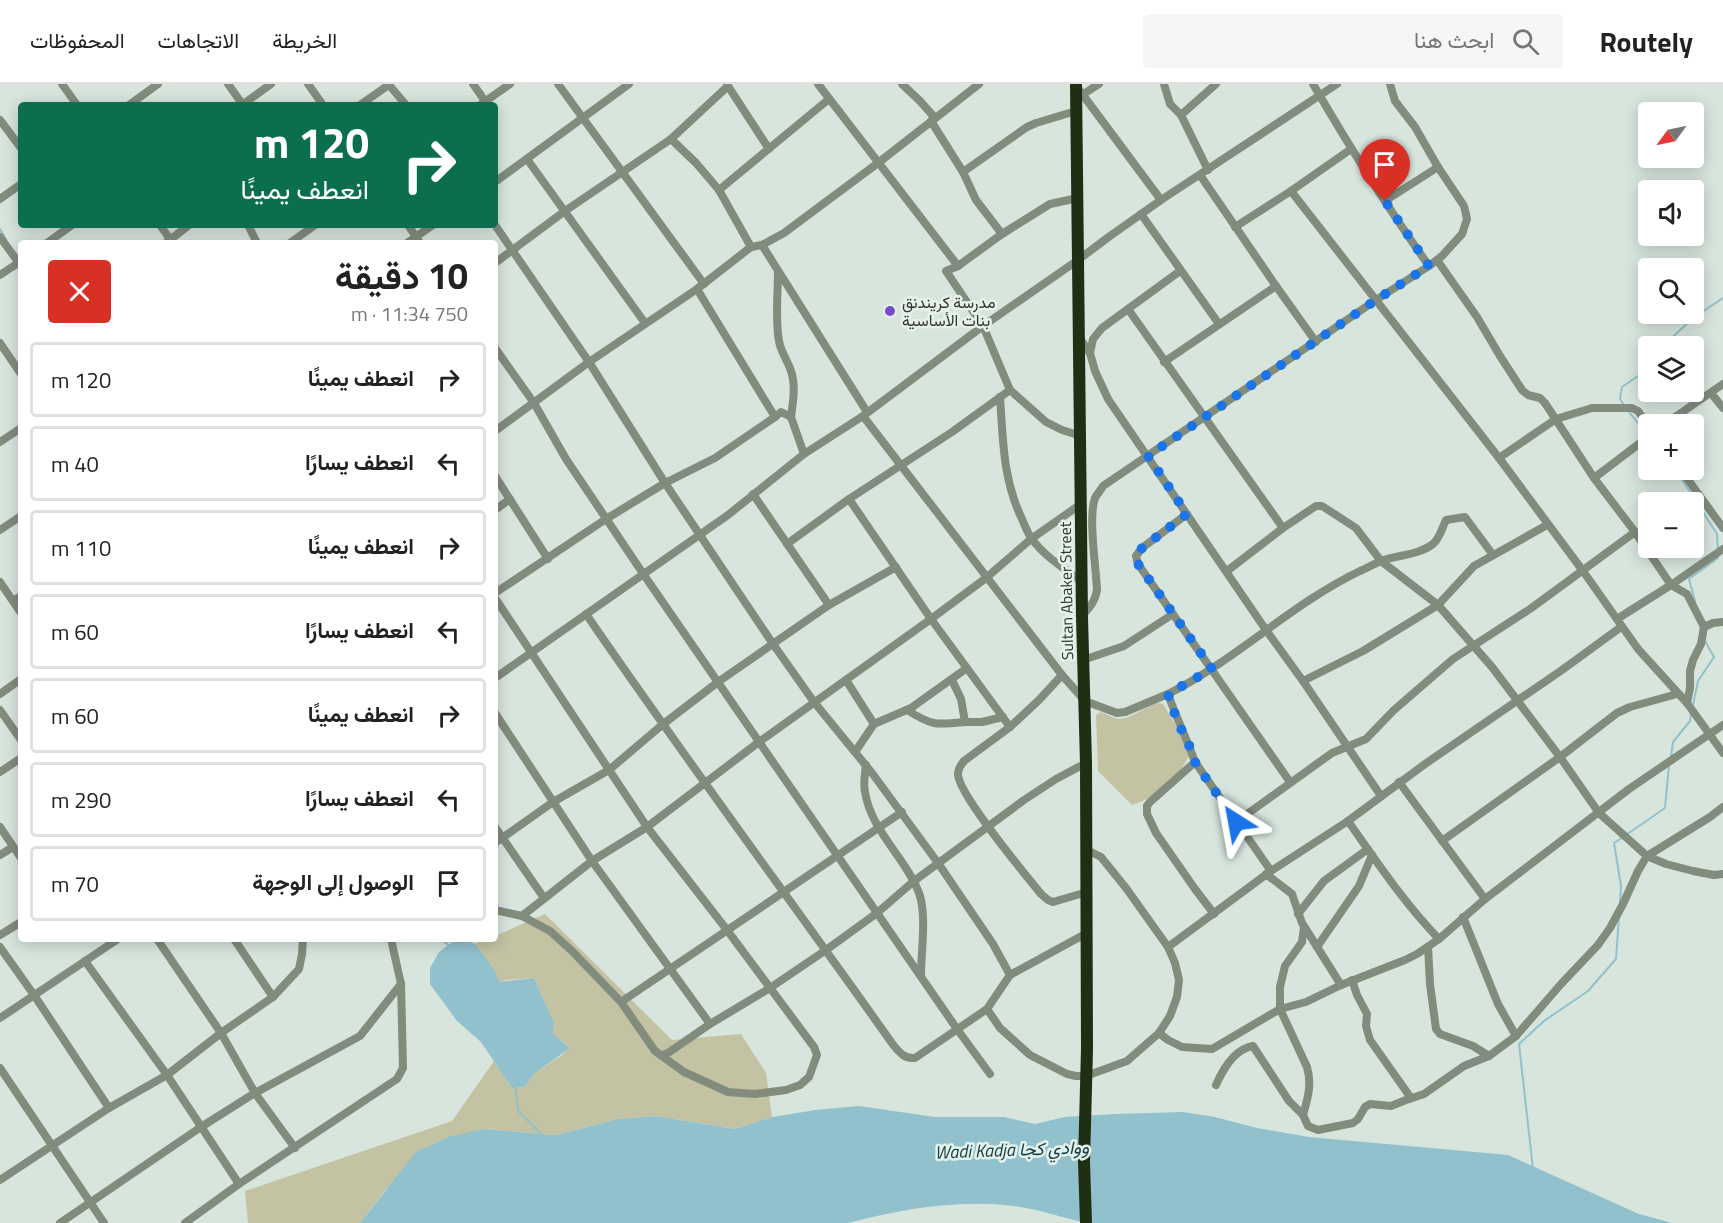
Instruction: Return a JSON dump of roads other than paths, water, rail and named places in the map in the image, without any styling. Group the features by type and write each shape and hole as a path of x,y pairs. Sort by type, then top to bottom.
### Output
{"highway":[{"name":"Sultan Abaker Street","path":"1078,89 1076,111 1081,581 1087,849 1084,1162 1086,1223"}],"street":[{"path":"62,84 75,102"},
{"path":"132,102 145,88 158,84"},
{"path":"228,84 240,102"},
{"path":"246,102 271,84"},
{"path":"308,84 321,102"},
{"path":"364,102 390,84 404,102"},
{"path":"473,84 482,102"},
{"path":"484,102 510,84"},
{"path":"558,84 701,286 775,417"},
{"path":"498,180 628,84"},
{"path":"818,84 957,266"},
{"path":"902,84 920,101 933,120 963,172 976,200 1002,234"},
{"path":"498,429 589,362 701,286 751,247 762,245 784,233 979,84"},
{"path":"1099,84 1078,89 1161,200"},
{"path":"1164,84 1170,104 1181,115 1204,173 1235,227 1317,342"},
{"path":"1181,115 1216,84"},
{"path":"1313,84 1351,149 1429,266"},
{"path":"498,676 728,515 804,454 865,414 1140,214 1337,84"},
{"path":"1082,617 1094,604 1097,590 1093,522 1096,497 1103,486 1429,266 1462,234 1467,219 1464,206 1395,101 1390,84"},
{"path":"498,261 565,211 671,139 727,85 769,149"},
{"path":"719,190 829,99"},
{"path":"963,172 1027,127 1076,111"},
{"path":"0,120 18,144"},
{"path":"671,139 719,190 751,247"},
{"path":"1235,227 1351,149"},
{"path":"527,159 645,323"},
{"path":"1385,201 1438,168"},
{"path":"0,199 18,186"},
{"path":"1291,191 1499,458 1638,649 1687,703 1723,753"},
{"path":"1078,198 1050,204 946,271 983,326 1010,390 1046,422 1080,436"},
{"path":"1140,214 1220,324"},
{"path":"50,240 68,228"},
{"path":"171,240 185,228"},
{"path":"294,240 311,228"},
{"path":"418,240 430,228"},
{"path":"497,228 589,362 665,483 773,644 814,702 902,812 993,944 1010,975"},
{"path":"0,237 18,260"},
{"path":"762,245 865,414 902,466 1062,675 1085,701 1104,710 1121,713 1168,694 1212,669 1340,580 1381,561 1416,551 1433,543 1439,537 1446,520 1465,517 1493,555"},
{"path":"1437,260 1478,317 1522,390 1528,395 1543,400 1594,478 1671,585 1687,594 1704,627 1701,644 1690,671 1687,703"},
{"path":"0,275 18,264"},
{"path":"778,271 778,339 793,377 791,417 804,454"},
{"path":"1090,353 1093,339 1099,331 1180,271"},
{"path":"1164,362 1276,286"},
{"path":"1128,309 1283,528"},
{"path":"1079,337 1090,353 1095,371 1108,399 1381,796"},
{"path":"0,343 18,370"},
{"path":"498,352 534,403 566,459 644,575 836,856 878,912 990,1074"},
{"path":"1680,414 1723,384"},
{"path":"787,544 1010,390"},
{"path":"1711,393 1723,408"},
{"path":"1000,397 1005,470 1010,491 1031,539 1046,554 1081,581"},
{"path":"1499,458 1556,419 1592,408 1625,407 1632,408 1640,414"},
{"path":"498,591 606,519 665,483 715,458 781,412 791,417"},
{"path":"0,442 18,430"},
{"path":"1594,478 1638,444"},
{"path":"1688,480 1723,528"},
{"path":"498,481 548,559"},
{"path":"753,494 829,605"},
{"path":"498,508 510,499"},
{"path":"849,499 931,619 1010,727"},
{"path":"522,916 592,861 647,827 759,742 931,619 986,578 1031,539 1081,504"},
{"path":"1227,571 1283,528 1316,506 1322,506 1356,528 1381,561 1438,605 1474,644 1560,757 1599,813 1647,856 1693,871 1714,875 1723,874"},
{"path":"1187,514 1142,548 1137,556 1138,564 1290,782"},
{"path":"0,530 18,518"},
{"path":"1303,681 1363,651 1438,605 1474,566 1547,525"},
{"path":"1236,822 1332,753 1366,739 1402,703 1453,659 1530,609 1635,532"},
{"path":"1168,947 1269,873 1348,822 1399,782 1562,670 1619,623 1723,549"},
{"path":"544,898 499,840 553,802 609,770 718,682 829,605 896,567"},
{"path":"0,582 17,599"},
{"path":"498,603 647,827 814,1047 817,1055 809,1077 800,1085 755,1094 728,1092 684,1072 655,1051 621,1002 550,931 522,916 498,911"},
{"path":"586,614 662,725 902,1055 915,1058 987,1010 1010,975 1087,933"},
{"path":"1083,660 1124,646 1173,614"},
{"path":"1704,627 1723,622"},
{"path":"855,752 874,724 907,710 967,668"},
{"path":"1062,675 1010,727 964,761 958,769 957,776 988,827 1041,894 1048,900 1056,901 1087,892"},
{"path":"846,680 874,724"},
{"path":"952,680 961,699 965,722"},
{"path":"0,694 18,681"},
{"path":"1168,694 1195,762 1269,873 1292,894 1304,927 1341,985"},
{"path":"1442,842 1617,713 1677,694"},
{"path":"0,710 18,736"},
{"path":"907,710 922,720 938,725 982,722 1003,717"},
{"path":"498,718 592,861 710,1024"},
{"path":"1159,1033 1182,1047 1212,1049 1280,1009 1306,1002 1352,980 1406,960 1439,939 1485,899 1629,789 1723,726"},
{"path":"0,772 18,760"},
{"path":"1195,762 1150,802 1147,806 1147,814 1156,833 1214,914"},
{"path":"662,1055 770,988 826,950 988,827 1047,785 1086,763"},
{"path":"866,765 865,795 871,811 914,881 920,895 922,909 921,976"},
{"path":"1399,782 1485,899"},
{"path":"1216,1085 1220,1075 1233,1058 1246,1047 1253,1046 1289,1101 1303,1115 1311,1128 1324,1129 1353,1123 1370,1104 1391,1106 1425,1094 1464,1066 1489,1056 1516,1036 1598,945 1610,928 1647,856 1723,807"},
{"path":"621,1002 902,812"},
{"path":"1348,822 1422,921 1439,939"},
{"path":"0,827 18,854"},
{"path":"0,855 13,847"},
{"path":"987,1010 1000,1028 1030,1055 1066,1074 1086,1076 1127,1061 1159,1033 1170,1016 1177,998 1179,980 1168,947 1101,857 1087,849"},
{"path":"1298,914 1324,881 1370,852"},
{"path":"1317,947 1359,886 1370,852"},
{"path":"1463,917 1498,1004 1516,1036"},
{"path":"0,935 18,923"},
{"path":"1303,1115 1309,1095 1310,1076 1280,1009 1280,987 1285,966 1302,942 1304,927"},
{"path":"0,1018 113,942"},
{"path":"159,942 220,1033 255,1093 295,1148"},
{"path":"236,942 273,998"},
{"path":"0,1180 109,1108 167,1075 220,1033 273,998 299,969 303,942"},
{"path":"186,1223 239,1184 397,1079 403,1068 401,984 392,942"},
{"path":"0,947 109,1108"},
{"path":"1428,947 1436,1029 1440,1034 1473,1046 1489,1056"},
{"path":"86,961 167,1075 239,1184"},
{"path":"1352,980 1357,996 1367,1014 1366,1026 1370,1040 1411,1098"},
{"path":"60,1223 255,1093 360,1036 401,984"},
{"path":"0,1068 104,1223"}],"water":[{"path":"452,942 471,942 475,944 496,972 499,982 534,978 554,1022 553,1034 570,1048 535,1073 525,1087 512,1088 481,1042 457,1021 430,984 430,968 439,952"},
{"name":"Wadi Kadja ووادي كجا","path":"859,1106 935,1117 1004,1117 1035,1124 1065,1117 1183,1112 1309,1137 1508,1155 1639,1214 1672,1223 1087,1223 1023,1207 972,1204 889,1213 848,1223 360,1223 416,1152 451,1136 484,1129 556,1135 618,1119 656,1116 735,1129 772,1117"}],"waterway":[{"path":"0,229 6,239"},
{"path":"1674,336 1693,318 1723,298"},
{"path":"1624,405 1620,399 1622,387 1638,376"},
{"path":"1629,412 1638,423"},
{"path":"1682,480 1717,534 1718,550"},
{"path":"1695,601 1689,579 1718,556"},
{"path":"1693,705 1698,681 1714,657 1705,641"},
{"path":"1671,756 1673,742 1690,721 1691,714"},
{"path":"1626,835 1665,808 1669,765"},
{"path":"1620,903 1621,886 1614,843 1622,838"},
{"path":"1533,1169 1519,1044 1544,1021 1588,991 1616,959 1619,917"},
{"path":"445,942 451,947"},
{"path":"515,1085 518,1111 542,1135"}],"place":[{"name":"مدرسة كريندنق بنات الأساسية","path":"890,311"}]}
